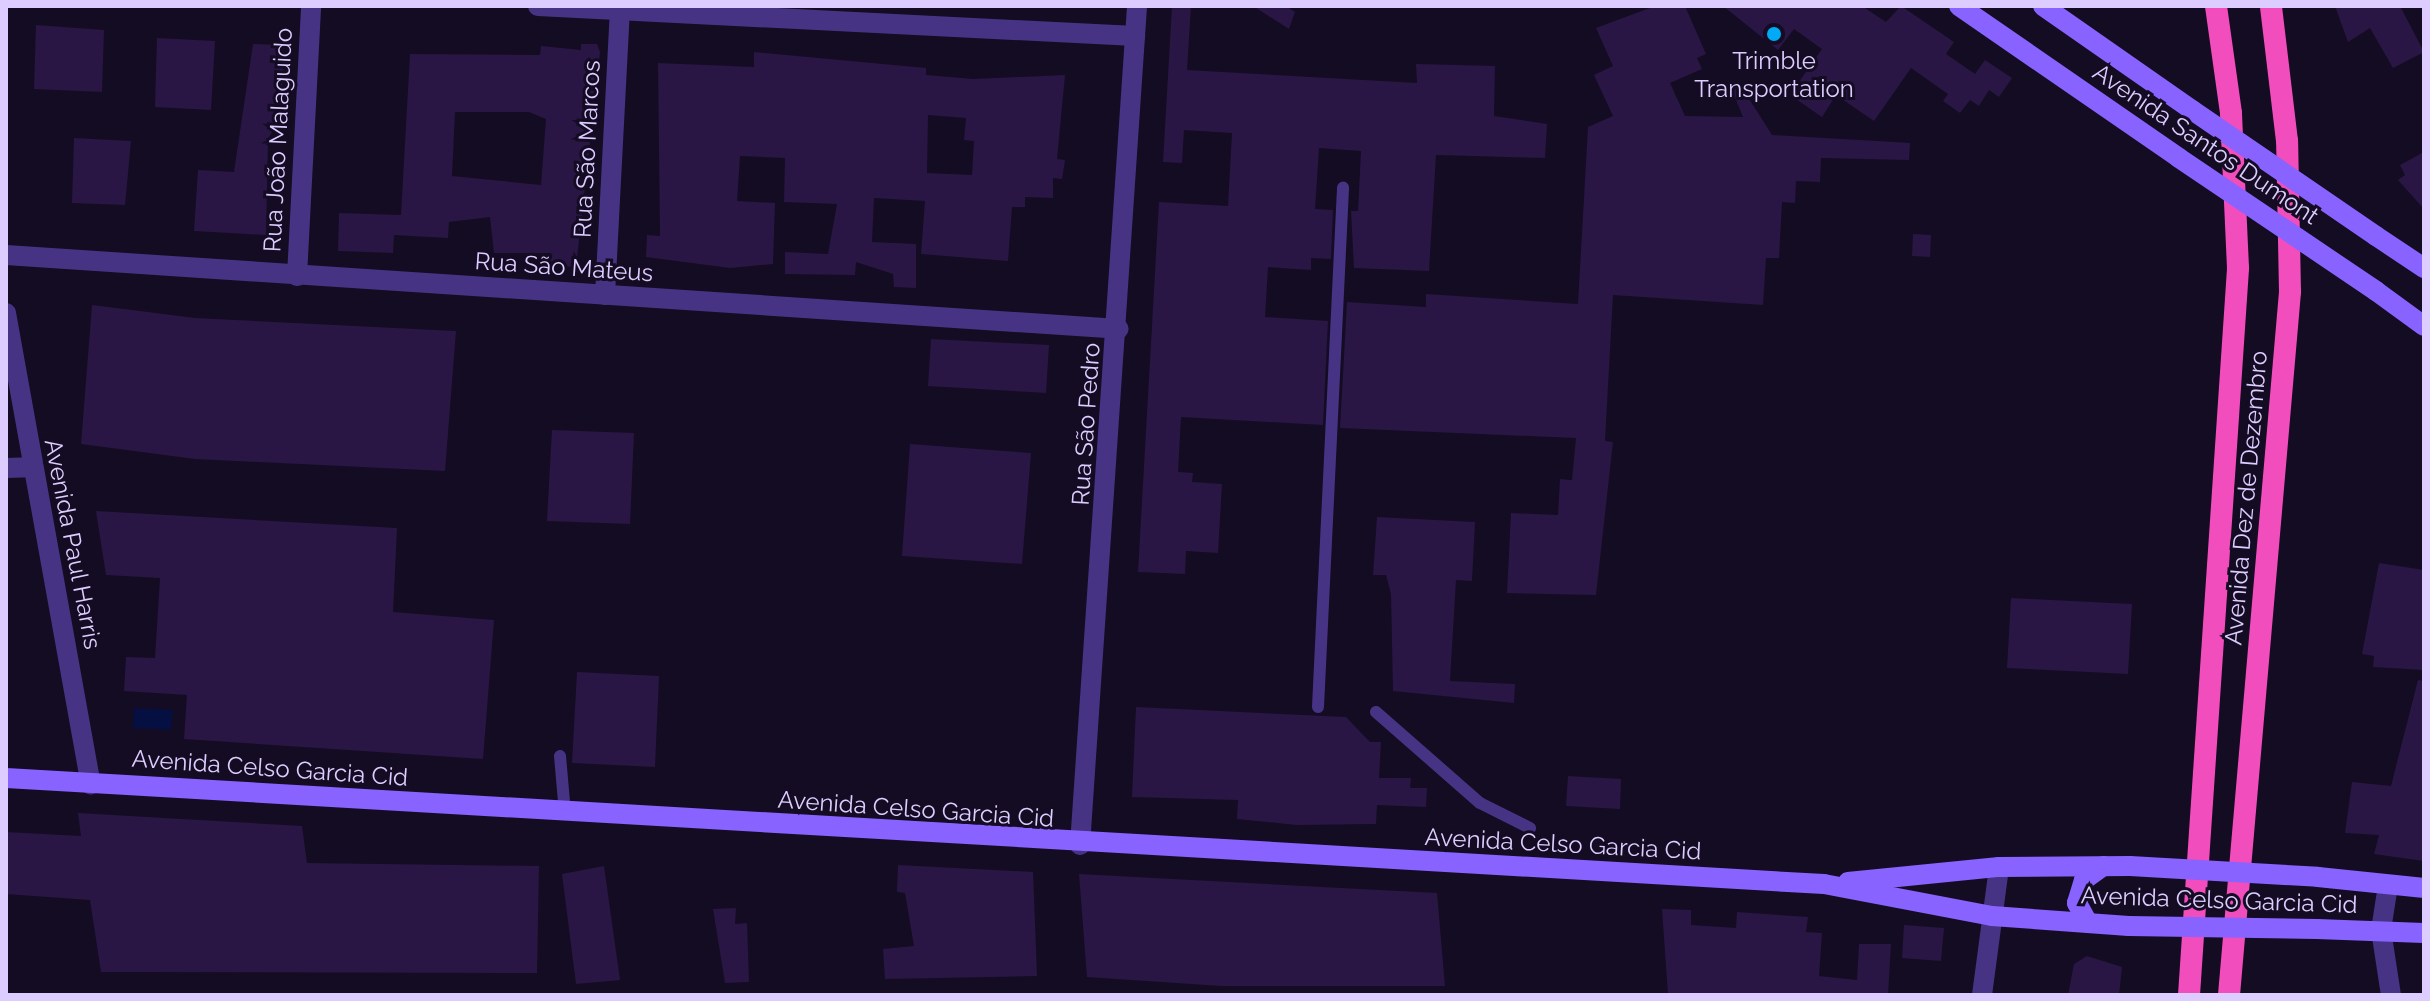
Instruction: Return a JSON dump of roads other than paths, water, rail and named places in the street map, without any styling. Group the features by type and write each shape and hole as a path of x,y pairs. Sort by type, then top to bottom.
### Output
{"highway":[{"name":"Avenida Dez de Dezembro","path":"2189,995 2238,268 2231,113 2216,6"},
{"name":"Avenida Dez de Dezembro","path":"2229,995 2290,292 2287,141 2271,6"}],"main road":[{"name":"Avenida Santos Dumont","path":"1959,6 2424,326"},
{"name":"Avenida Santos Dumont","path":"2043,6 2424,268"},
{"name":"Avenida Celso Garcia Cid","path":"6,778 1080,845 1824,884 1992,916 2129,926 2424,933"},
{"path":"2088,923 2077,903 2084,880 2103,866"},
{"name":"Avenida Celso Garcia Cid","path":"1824,884 1999,867 2130,866 2318,877 2424,888"}],"street":[{"name":"Rua João Malaguido","path":"297,276 311,6"},
{"path":"538,6 620,7 1135,36"},
{"name":"Rua São Pedro","path":"1080,845 1119,329 1137,6"},
{"name":"Rua São Marcos","path":"605,295 620,7"},
{"name":"Rua São Mateus","path":"6,255 1119,329"},
{"name":"Avenida Paul Harris","path":"6,313 30,467 91,784"},
{"path":"6,468 30,467"},
{"path":"1982,995 1999,867"},
{"path":"2388,885 2381,930 2391,995"}],"lane":[{"path":"1318,707 1343,188"},
{"path":"1376,712 1480,803 1530,828"},
{"path":"560,756 565,813"}],"place":[{"name":"Trimble Transportation","path":"1774,34"}]}
